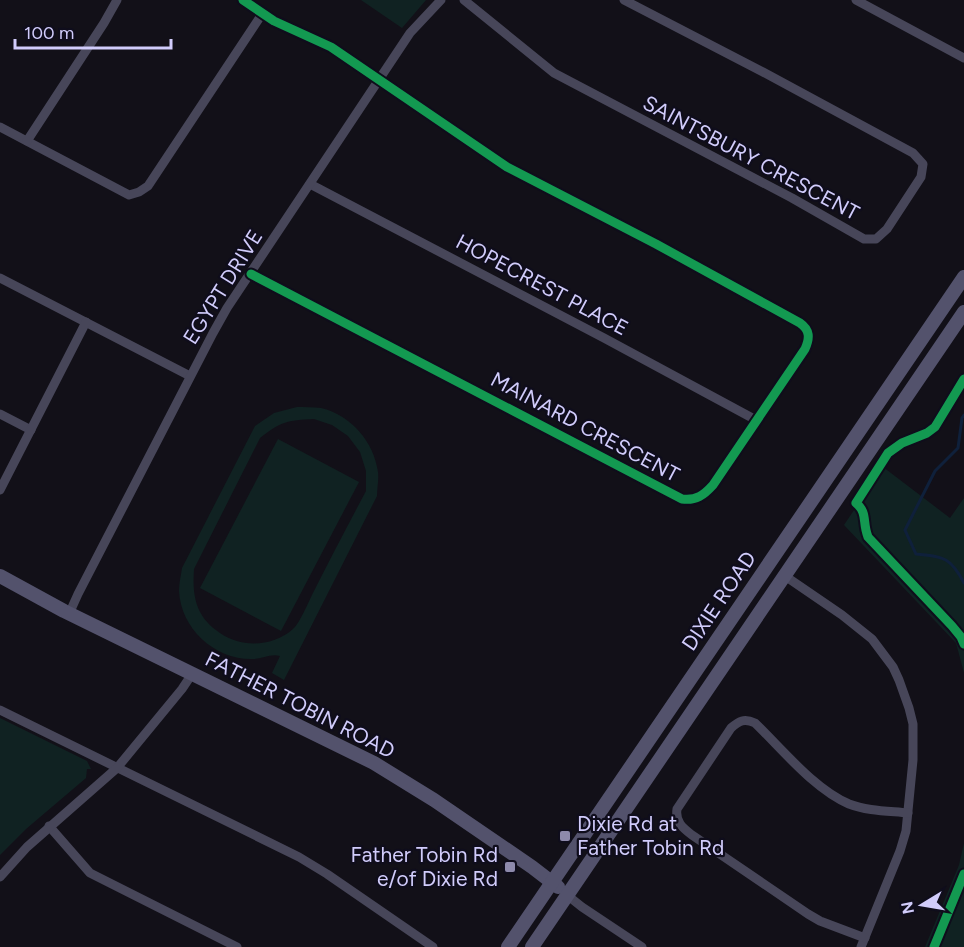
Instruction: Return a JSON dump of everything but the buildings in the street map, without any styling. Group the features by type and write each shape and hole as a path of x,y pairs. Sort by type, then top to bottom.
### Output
{"main road":[{"name":"DIXIE ROAD","path":"508,947 964,277"},
{"name":"DIXIE ROAD","path":"532,947 964,312"},
{"name":"FATHER TOBIN ROAD","path":"0,576 69,614 374,763 434,800 532,867 567,895"}],"street":[{"path":"27,141 117,0"},
{"name":"MAINARD CRESCENT","path":"243,0 262,14 331,47 507,167 656,244 803,325 809,337 805,349 712,485 705,494 689,500 682,499 251,274"},
{"name":"EGYPT DRIVE","path":"69,614 227,308 410,33 441,0"},
{"name":"SAINTSBURY CRESCENT","path":"464,0 554,73 864,238 876,239 887,229 921,177 923,164 913,153 624,0"},
{"path":"856,0 964,58"},
{"path":"0,127 129,195 139,192 148,186 262,14"},
{"name":"HOPECREST PLACE","path":"310,184 756,420"},
{"path":"0,278 190,376"},
{"path":"0,490 86,322"},
{"path":"0,414 31,430"},
{"path":"785,576 861,629 881,649 893,667 905,694 913,724 913,760 908,813 906,831 863,943 808,914 692,835 678,822 677,809 731,728 738,721 744,720 754,723 828,793 858,807 908,813"},
{"path":"0,877 27,847 117,768 192,674"},
{"path":"0,710 306,862 433,947"},
{"path":"50,826 90,873 237,947"},
{"path":"567,895 642,947"}],"shaded area":[{"path":"361,0 426,0 402,28"},
{"path":"297,407 312,407 321,408 342,417 351,423 366,440 376,461 378,475 377,496 284,680 272,673 280,656 239,658 213,648 202,640 186,618 179,591 182,568 255,426 274,413","holes":["314,419 332,425 348,436 360,452 366,471 366,491 296,626 285,635 267,642 247,643 228,638 212,627 197,606 194,569 260,438 273,428 290,421"]},
{"path":"278,439 359,482 281,631 200,588"},
{"path":"883,467 950,518 964,498 964,673 956,643 844,525"},
{"path":"0,718 87,761 91,769 87,769 86,778 26,829 0,855"},
{"path":"964,843 964,947 925,947 959,865"}],"waterway":[{"path":"964,415 958,448 935,471 905,530 916,554 945,559 964,583"}],"cycle path":[{"path":"243,0 274,21 331,47 507,167 656,244 800,323 806,328 808,341 805,349 713,485 699,496 682,499 251,274"},
{"path":"964,379 935,427 927,433 902,443 888,453 856,503 862,510 868,537 952,626 964,644"},
{"path":"934,947 964,874"}],"place":[{"name":"Dixie Rd at Father Tobin Rd","path":"565,836"},
{"name":"Father Tobin Rd e/of Dixie Rd","path":"510,867"}]}
